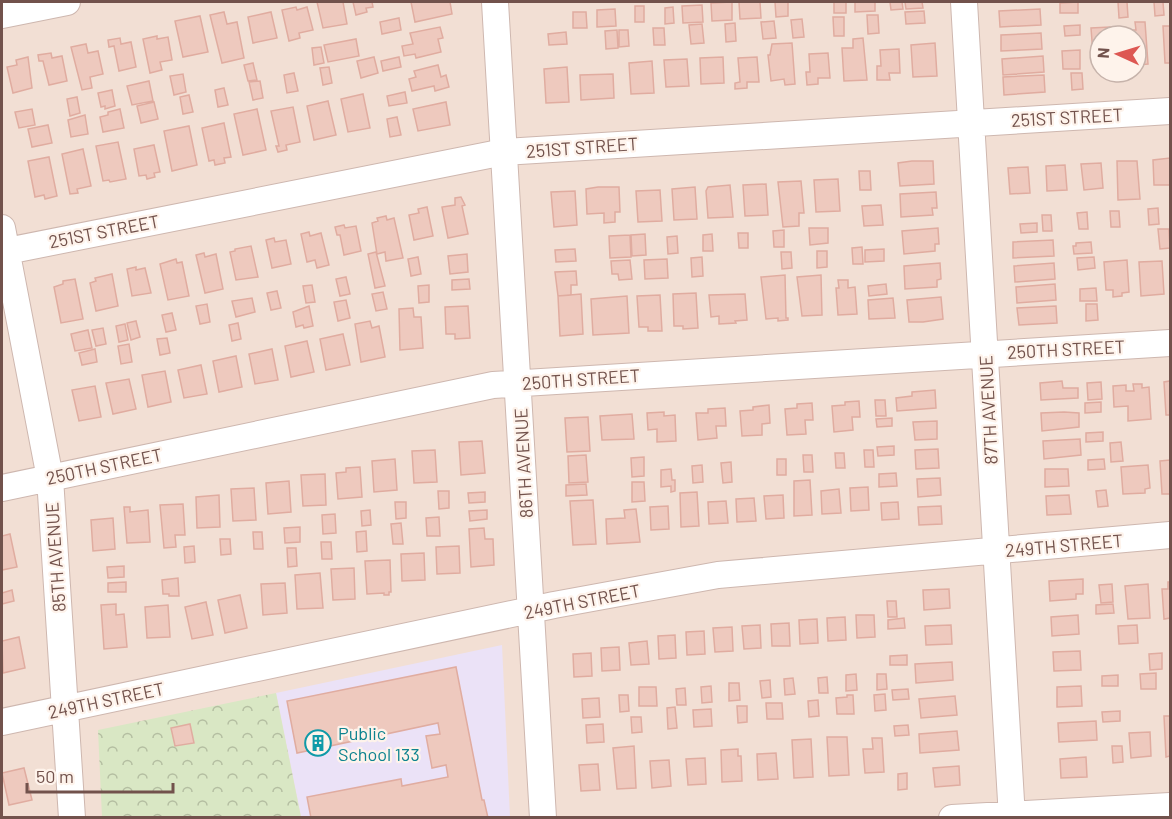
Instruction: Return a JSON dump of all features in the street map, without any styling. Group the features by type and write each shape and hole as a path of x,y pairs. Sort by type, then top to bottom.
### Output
{"street":[{"path":"2,15 67,2"},
{"name":"86TH AVENUE","path":"495,2 543,818"},
{"name":"87TH AVENUE","path":"964,2 1012,816"},
{"name":"251ST STREET","path":"3,244 504,152 1170,111"},
{"name":"85TH AVENUE","path":"3,244 50,477 72,818"},
{"name":"250TH STREET","path":"2,488 487,387 519,383 1170,344"},
{"name":"249TH STREET","path":"2,722 531,610 718,575 1170,535"},
{"path":"952,818 1170,806"}],"shaded area":[{"path":"2,2 1170,2 1170,817 2,817"},
{"path":"502,645 510,817 301,817 276,693"}],"green space":[{"path":"276,693 301,817 102,817 98,730"}],"building":[{"path":"317,2 343,2 347,24 323,28"},
{"path":"353,2 372,2 373,7 366,8 367,12 356,15"},
{"path":"411,2 450,2 452,14 415,22"},
{"path":"732,2 732,20 712,21 711,3"},
{"path":"739,2 760,2 761,18 740,19"},
{"path":"775,2 788,2 788,16 776,17"},
{"path":"834,2 846,2 846,13 834,13"},
{"path":"855,2 875,2 875,11 855,12"},
{"path":"890,2 902,2 903,9 891,10"},
{"path":"905,2 922,2 923,8 906,9"},
{"path":"1078,2 1078,13 1060,13 1060,3"},
{"path":"1118,2 1127,2 1128,17 1119,18"},
{"path":"1154,2 1163,2 1164,15 1155,16"},
{"path":"702,5 703,22 683,23 682,6"},
{"path":"635,6 644,6 644,22 635,22"},
{"path":"296,7 297,10 307,7 313,30 299,33 300,38 289,41 282,10"},
{"path":"673,7 674,23 665,24 665,8"},
{"path":"615,9 616,26 597,27 597,10"},
{"path":"1040,9 1041,25 1000,27 999,11"},
{"path":"924,11 925,23 906,24 905,12"},
{"path":"224,12 227,24 237,22 244,58 222,63 210,15"},
{"path":"271,12 277,38 253,43 248,17"},
{"path":"573,12 586,12 587,28 573,28"},
{"path":"867,15 878,15 879,33 868,34"},
{"path":"200,16 208,52 183,57 175,21"},
{"path":"833,17 844,17 844,36 834,36"},
{"path":"399,18 401,30 382,34 380,22"},
{"path":"802,19 804,37 793,38 791,20"},
{"path":"774,21 776,38 763,39 761,22"},
{"path":"735,23 736,41 726,42 725,24"},
{"path":"702,24 704,43 691,44 689,25"},
{"path":"1080,25 1080,35 1065,36 1064,26"},
{"path":"1163,26 1170,26 1170,63 1165,63"},
{"path":"440,27 443,38 438,39 441,52 416,58 415,54 404,56 402,46 413,44 410,33"},
{"path":"653,28 664,28 665,45 654,45"},
{"path":"617,30 618,48 606,49 605,31"},
{"path":"619,30 628,30 629,46 619,47"},
{"path":"566,32 567,44 549,45 548,34"},
{"path":"1041,33 1042,49 1001,51 1001,35"},
{"path":"157,36 157,39 168,37 172,60 160,62 162,70 150,73 143,39"},
{"path":"120,38 121,44 131,42 136,67 119,71 114,46 109,47 108,40"},
{"path":"863,38 867,80 844,81 842,48 853,48 853,39"},
{"path":"356,39 359,56 328,62 324,45"},
{"path":"792,43 795,84 785,85 784,79 771,81 768,55 770,55 772,44"},
{"path":"935,43 937,76 913,77 911,45"},
{"path":"86,44 88,53 98,51 103,74 90,77 92,88 82,90 71,47"},
{"path":"321,47 324,63 314,65 312,48"},
{"path":"899,49 900,73 889,73 890,80 877,80 877,66 881,66 880,50"},
{"path":"1080,50 1080,69 1063,69 1062,51"},
{"path":"51,53 52,58 62,56 67,81 49,85 43,61 39,61 38,55"},
{"path":"828,53 830,78 818,78 818,84 807,85 806,72 810,72 809,54"},
{"path":"1043,56 1044,72 1003,75 1002,59"},
{"path":"28,57 32,88 13,93 7,67 17,65 16,60"},
{"path":"374,57 378,73 361,78 357,61"},
{"path":"399,57 401,67 383,71 381,61"},
{"path":"723,57 724,83 701,84 700,58"},
{"path":"757,57 759,82 747,82 747,88 735,89 735,83 740,82 738,58"},
{"path":"687,59 689,86 666,87 664,60"},
{"path":"652,61 654,93 631,94 629,63"},
{"path":"253,63 257,80 248,81 244,65"},
{"path":"438,65 441,77 446,75 449,87 435,91 434,86 412,91 409,79 416,77 414,71"},
{"path":"329,67 332,83 323,85 320,68"},
{"path":"567,67 569,102 546,103 544,69"},
{"path":"294,73 298,91 287,93 284,75"},
{"path":"1071,73 1082,73 1083,89 1072,90"},
{"path":"183,74 186,92 174,95 170,76"},
{"path":"613,74 614,98 581,100 580,75"},
{"path":"1044,75 1045,92 1004,95 1003,77"},
{"path":"149,81 153,101 132,105 127,86"},
{"path":"260,81 263,98 253,100 249,82"},
{"path":"224,88 228,105 218,107 215,90"},
{"path":"112,90 115,106 105,109 105,106 101,107 98,93"},
{"path":"405,92 407,103 389,106 387,96"},
{"path":"363,94 370,128 348,132 341,99"},
{"path":"189,95 193,112 183,114 180,97"},
{"path":"77,97 80,113 70,116 67,99"},
{"path":"328,101 336,135 314,140 307,106"},
{"path":"154,102 158,119 141,123 137,106"},
{"path":"446,102 450,125 418,131 413,109"},
{"path":"293,107 300,142 286,145 287,150 278,152 276,146 279,146 271,111"},
{"path":"32,109 35,125 19,128 15,112"},
{"path":"120,109 124,128 103,132 100,117"},
{"path":"257,109 266,150 243,155 234,114"},
{"path":"85,115 88,134 71,137 68,120"},
{"path":"397,117 401,135 390,137 387,119"},
{"path":"224,123 231,157 224,158 225,163 215,165 214,160 209,161 202,128"},
{"path":"48,125 52,143 32,147 28,129"},
{"path":"189,126 197,165 172,171 164,131"},
{"path":"118,142 126,179 103,181 96,146"},
{"path":"154,145 160,172 154,173 155,177 147,179 146,175 139,176 134,149"},
{"path":"83,149 91,186 77,189 78,193 70,194 62,154"},
{"path":"49,157 57,196 45,199 44,195 35,197 28,161"},
{"path":"1170,158 1170,185 1154,185 1153,160"},
{"path":"933,161 934,184 900,186 898,163"},
{"path":"1117,161 1137,161 1140,199 1118,200"},
{"path":"1101,163 1103,188 1084,190 1081,164"},
{"path":"1065,165 1067,190 1047,191 1046,166"},
{"path":"1028,167 1030,193 1010,194 1008,168"},
{"path":"859,171 870,171 871,190 860,190"},
{"path":"838,179 840,211 816,212 814,180"},
{"path":"801,181 804,213 799,213 799,226 783,227 778,182"},
{"path":"766,184 768,215 745,216 743,185"},
{"path":"730,185 733,217 708,218 706,191 708,187"},
{"path":"619,187 620,212 615,212 615,222 604,223 604,213 587,214 586,189"},
{"path":"695,187 697,219 674,220 672,189"},
{"path":"660,190 662,221 638,222 636,191"},
{"path":"575,191 577,225 554,227 551,192"},
{"path":"936,192 937,208 932,208 933,215 901,217 900,194"},
{"path":"461,197 465,205 462,206 468,234 448,238 442,207 455,205 455,198"},
{"path":"881,205 883,225 864,226 862,206"},
{"path":"427,207 433,236 414,240 409,215 419,213 418,209"},
{"path":"1158,208 1159,224 1149,225 1148,209"},
{"path":"1110,211 1119,211 1120,227 1111,227"},
{"path":"1087,212 1088,229 1079,229 1077,213"},
{"path":"1042,215 1051,215 1052,231 1043,231"},
{"path":"386,216 387,220 394,218 403,258 386,261 385,252 377,254 372,223 378,221 377,218"},
{"path":"1037,223 1037,232 1021,233 1020,224"},
{"path":"344,225 345,228 356,226 361,251 344,255 340,235 337,235 335,227"},
{"path":"809,228 828,228 828,243 810,245"},
{"path":"938,228 939,244 935,244 935,251 904,254 902,231"},
{"path":"1158,229 1169,229 1170,248 1160,249"},
{"path":"784,230 784,247 774,247 773,231"},
{"path":"309,232 310,236 321,233 329,265 317,268 315,260 307,262 301,234"},
{"path":"738,233 748,233 748,248 739,248"},
{"path":"645,234 646,255 632,256 631,235"},
{"path":"712,234 713,251 703,251 703,235"},
{"path":"630,235 631,257 610,258 609,236"},
{"path":"677,236 678,253 668,254 667,237"},
{"path":"274,238 275,242 286,240 291,264 272,268 266,240"},
{"path":"1053,240 1054,256 1013,258 1013,242"},
{"path":"1091,242 1092,253 1074,254 1073,246 1076,246 1076,243"},
{"path":"251,246 258,277 236,280 230,252"},
{"path":"862,247 863,264 853,264 852,248"},
{"path":"575,249 576,261 556,262 555,250"},
{"path":"884,249 884,261 865,262 865,250"},
{"path":"817,251 827,251 827,267 817,268"},
{"path":"376,252 385,286 375,288 368,254"},
{"path":"781,252 791,252 792,268 782,269"},
{"path":"204,253 205,257 216,254 223,289 205,293 196,255"},
{"path":"467,254 468,272 450,274 448,256"},
{"path":"418,257 421,274 411,276 408,259"},
{"path":"702,257 703,276 692,277 691,258"},
{"path":"1094,257 1095,268 1078,270 1077,258"},
{"path":"176,259 177,263 182,262 189,296 168,300 160,264"},
{"path":"667,259 668,278 645,279 644,260"},
{"path":"630,260 632,279 619,280 618,274 612,274 611,261"},
{"path":"1127,260 1129,292 1113,297 1113,290 1106,290 1104,262"},
{"path":"1162,261 1164,294 1141,296 1139,262"},
{"path":"940,263 941,279 937,280 937,287 905,289 904,266"},
{"path":"1054,263 1055,279 1015,282 1014,266"},
{"path":"136,267 136,270 145,268 151,293 132,296 127,269"},
{"path":"576,271 577,285 571,285 571,295 558,296 555,272"},
{"path":"112,274 118,306 96,311 90,283 96,281 95,278"},
{"path":"785,275 786,318 788,320 766,319 761,277"},
{"path":"821,275 822,315 802,316 797,277"},
{"path":"346,277 350,294 340,296 336,279"},
{"path":"75,279 83,319 61,323 54,287 63,284 63,281"},
{"path":"469,279 470,289 452,290 452,280"},
{"path":"838,280 848,280 848,288 855,287 857,314 838,315 836,288 839,288"},
{"path":"886,284 887,294 869,296 868,286"},
{"path":"1055,284 1056,300 1017,303 1016,287"},
{"path":"312,285 315,302 306,303 303,286"},
{"path":"429,285 429,302 419,303 418,286"},
{"path":"1096,288 1097,301 1080,301 1080,289"},
{"path":"277,291 281,308 271,310 267,293"},
{"path":"383,292 387,309 376,311 372,294"},
{"path":"696,293 698,328 683,329 683,326 674,326 673,294"},
{"path":"581,294 583,334 560,336 558,296"},
{"path":"745,294 747,320 719,324 719,316 711,317 709,295"},
{"path":"660,295 662,331 648,331 648,327 639,327 637,296"},
{"path":"627,296 629,333 593,335 591,299"},
{"path":"941,297 943,319 909,322 907,300"},
{"path":"252,298 255,312 236,317 232,301"},
{"path":"893,298 895,318 869,319 868,300"},
{"path":"346,300 350,318 338,321 334,302"},
{"path":"207,304 210,322 200,324 196,306"},
{"path":"1086,304 1097,304 1098,320 1086,321"},
{"path":"309,306 313,326 296,327 293,312"},
{"path":"468,306 470,338 455,339 455,334 446,334 445,307"},
{"path":"1056,306 1057,323 1019,325 1017,308"},
{"path":"413,308 414,317 421,317 423,348 400,350 399,309"},
{"path":"172,313 176,330 166,332 162,315"},
{"path":"136,321 140,337 131,340 127,323"},
{"path":"370,321 372,328 379,326 385,357 361,362 355,324"},
{"path":"238,323 241,339 232,341 229,325"},
{"path":"125,324 128,340 119,342 116,326"},
{"path":"103,328 106,344 96,346 92,330"},
{"path":"88,330 92,348 75,351 71,334"},
{"path":"343,334 350,365 326,370 320,339"},
{"path":"167,338 170,353 160,355 157,339"},
{"path":"307,341 314,372 291,377 285,346"},
{"path":"129,344 132,362 121,364 118,346"},
{"path":"95,349 97,362 82,365 79,353"},
{"path":"272,349 278,380 255,384 249,354"},
{"path":"236,356 242,387 219,392 213,361"},
{"path":"201,365 207,394 184,398 178,370"},
{"path":"165,371 171,402 148,407 142,375"},
{"path":"129,379 136,409 113,414 106,383"},
{"path":"1062,381 1063,388 1078,388 1078,398 1041,400 1040,383"},
{"path":"1170,381 1170,415 1166,415 1164,382"},
{"path":"1101,382 1102,399 1088,400 1087,383"},
{"path":"1133,384 1142,384 1142,388 1149,387 1151,419 1128,421 1128,406 1114,407 1113,386 1126,385 1126,391 1134,391"},
{"path":"95,386 101,417 79,421 72,390"},
{"path":"935,390 936,408 897,411 896,398 912,396 912,392"},
{"path":"875,400 885,400 886,416 876,416"},
{"path":"859,401 860,417 852,417 853,430 834,432 832,406"},
{"path":"1101,402 1101,412 1085,413 1085,403"},
{"path":"812,403 813,420 805,420 806,434 787,435 785,409 797,408 797,404"},
{"path":"769,405 770,423 762,424 762,435 742,436 740,411"},
{"path":"725,408 726,426 716,426 717,438 698,440 696,413 708,413 708,409"},
{"path":"664,412 664,416 675,415 676,441 657,442 657,429 648,430 647,413"},
{"path":"1041,413 1079,413 1079,427 1042,431"},
{"path":"632,414 634,439 602,440 600,416"},
{"path":"588,417 590,451 567,452 565,418"},
{"path":"892,418 892,426 877,427 876,419"},
{"path":"937,421 937,439 915,440 913,422"},
{"path":"1103,432 1103,441 1086,442 1086,433"},
{"path":"1080,439 1081,455 1044,459 1043,441"},
{"path":"482,441 485,473 461,475 459,442"},
{"path":"1121,442 1123,461 1111,462 1110,443"},
{"path":"894,446 894,455 878,456 877,447"},
{"path":"938,449 939,468 916,469 915,450"},
{"path":"435,450 437,482 414,483 412,451"},
{"path":"864,450 873,450 874,467 865,467"},
{"path":"835,453 844,453 845,468 836,468"},
{"path":"586,455 588,482 569,483 568,456"},
{"path":"803,455 812,455 813,472 804,472"},
{"path":"644,457 644,476 632,477 631,458"},
{"path":"395,459 397,490 374,492 372,461"},
{"path":"777,459 786,459 786,475 777,475"},
{"path":"1104,459 1105,469 1088,470 1088,460"},
{"path":"1170,460 1170,494 1162,494 1160,461"},
{"path":"731,462 732,482 723,483 721,463"},
{"path":"702,465 703,482 693,483 692,466"},
{"path":"1148,465 1150,488 1145,489 1145,493 1123,494 1121,467"},
{"path":"360,467 362,497 338,499 336,473 346,472 346,468"},
{"path":"671,469 672,480 675,480 675,491 671,492 671,486 661,487 661,470"},
{"path":"1045,469 1068,469 1069,486 1045,487"},
{"path":"896,473 897,486 879,487 879,474"},
{"path":"325,474 326,505 303,506 301,475"},
{"path":"940,478 941,495 918,497 917,479"},
{"path":"810,480 812,515 794,516 794,481"},
{"path":"289,481 291,512 268,514 266,483"},
{"path":"632,482 644,482 645,501 632,502"},
{"path":"586,484 587,495 566,496 566,485"},
{"path":"868,487 869,510 851,511 850,488"},
{"path":"254,488 256,520 233,521 231,489"},
{"path":"839,489 841,513 822,514 821,491"},
{"path":"1106,490 1108,506 1098,507 1096,491"},
{"path":"438,491 449,491 449,508 439,509"},
{"path":"485,492 485,502 469,503 468,493"},
{"path":"697,492 699,526 681,527 680,493"},
{"path":"219,495 220,527 197,528 196,497"},
{"path":"783,495 784,518 766,519 764,496"},
{"path":"1069,495 1071,514 1047,515 1046,496"},
{"path":"754,498 756,521 737,522 736,499"},
{"path":"593,500 596,544 573,545 570,501"},
{"path":"726,501 728,523 709,524 708,502"},
{"path":"395,502 406,502 406,518 396,519"},
{"path":"898,502 899,519 882,520 881,503"},
{"path":"183,504 185,535 175,535 176,547 164,548 160,505"},
{"path":"668,506 669,529 651,530 650,507"},
{"path":"941,506 942,524 919,525 918,507"},
{"path":"124,507 130,507 130,512 148,510 150,542 127,543"},
{"path":"636,509 640,542 607,544 606,519 625,518 624,510"},
{"path":"370,510 371,525 362,526 361,511"},
{"path":"487,510 487,519 470,521 469,511"},
{"path":"335,514 336,533 323,534 322,515"},
{"path":"439,517 440,536 427,536 426,518"},
{"path":"113,518 115,549 93,551 91,520"},
{"path":"401,523 403,544 393,544 391,524"},
{"path":"300,527 300,542 285,543 284,528"},
{"path":"484,528 485,539 493,539 494,565 471,567 469,529"},
{"path":"366,531 367,551 357,552 356,532"},
{"path":"253,532 262,532 263,549 254,549"},
{"path":"10,534 17,567 2,570 2,536"},
{"path":"220,539 230,539 231,554 221,555"},
{"path":"321,542 331,542 332,559 322,559"},
{"path":"194,546 195,562 185,563 184,547"},
{"path":"459,546 460,573 437,574 436,547"},
{"path":"287,548 296,548 297,566 288,567"},
{"path":"424,553 425,580 402,581 401,554"},
{"path":"390,560 391,592 389,595 367,594 365,561"},
{"path":"124,566 124,577 108,578 107,567"},
{"path":"354,568 355,599 333,600 331,569"},
{"path":"320,573 323,608 297,609 295,575"},
{"path":"178,578 179,596 163,594 162,580"},
{"path":"1083,579 1083,594 1076,594 1076,599 1050,601 1049,581"},
{"path":"126,582 126,592 108,592 108,583"},
{"path":"1168,582 1170,582 1170,618 1164,619 1162,589 1168,589"},
{"path":"285,583 287,613 263,615 261,584"},
{"path":"1112,584 1113,602 1101,603 1099,585"},
{"path":"1148,584 1150,618 1128,619 1125,586"},
{"path":"949,589 950,608 924,610 923,590"},
{"path":"12,590 14,601 2,604 2,593"},
{"path":"240,595 247,628 225,633 218,600"},
{"path":"887,601 896,601 897,617 888,617"},
{"path":"206,602 213,635 192,639 185,607"},
{"path":"116,604 116,615 124,614 127,647 104,649 101,605"},
{"path":"1113,604 1114,613 1096,614 1096,605"},
{"path":"168,605 170,637 147,638 145,607"},
{"path":"856,615 874,615 875,637 857,638"},
{"path":"1078,615 1079,634 1052,636 1051,617"},
{"path":"845,617 846,640 828,641 827,618"},
{"path":"904,618 905,628 888,629 888,620"},
{"path":"817,619 818,643 800,644 799,620"},
{"path":"789,623 790,646 772,646 771,624"},
{"path":"760,625 761,648 744,649 742,626"},
{"path":"951,625 952,644 926,645 925,626"},
{"path":"1137,625 1138,643 1119,644 1118,626"},
{"path":"732,627 733,651 715,652 713,628"},
{"path":"704,631 705,654 687,655 686,632"},
{"path":"675,635 676,658 659,659 658,636"},
{"path":"19,637 25,668 3,673 2,641"},
{"path":"647,641 649,664 631,665 629,643"},
{"path":"619,647 620,670 602,671 601,648"},
{"path":"1080,651 1081,670 1054,671 1053,652"},
{"path":"591,653 592,676 574,677 573,654"},
{"path":"1162,653 1162,669 1150,670 1149,654"},
{"path":"907,655 907,665 890,665 890,656"},
{"path":"952,662 953,680 916,683 915,664"},
{"name":"Public School 133","path":"456,667 482,800 484,800 488,818 311,818 307,797 401,779 402,786 448,777 446,765 432,768 426,736 440,734 438,723 297,753 287,701"},
{"path":"1156,673 1156,689 1141,689 1140,674"},
{"path":"856,674 857,690 846,691 846,675"},
{"path":"877,674 886,674 887,689 877,690"},
{"path":"1118,675 1118,686 1102,686 1102,676"},
{"path":"827,677 828,693 819,693 818,678"},
{"path":"793,678 795,694 785,695 784,679"},
{"path":"770,680 771,697 762,698 760,681"},
{"path":"729,683 739,683 740,700 729,701"},
{"path":"711,686 712,702 702,703 701,687"},
{"path":"1081,686 1082,706 1057,707 1057,687"},
{"path":"639,687 656,687 657,706 639,706"},
{"path":"685,688 686,705 677,705 676,689"},
{"path":"908,689 909,699 893,700 892,690"},
{"path":"885,694 886,710 875,711 874,695"},
{"path":"619,695 628,695 629,711 620,712"},
{"path":"847,695 853,695 854,714 837,714 836,698 847,697"},
{"path":"955,696 957,715 921,718 919,699"},
{"path":"599,698 600,717 583,718 582,699"},
{"path":"818,700 819,716 809,717 808,701"},
{"path":"766,703 782,703 783,719 767,719"},
{"path":"737,706 747,706 747,722 738,723"},
{"path":"675,707 677,728 668,729 667,708"},
{"path":"711,709 712,726 694,727 693,710"},
{"path":"1120,711 1120,721 1103,722 1102,712"},
{"path":"1164,716 1170,716 1170,756 1166,757"},
{"path":"631,717 641,717 642,732 632,733"},
{"path":"1096,721 1097,740 1059,742 1058,723"},
{"path":"190,724 194,743 175,746 171,728"},
{"path":"603,724 604,742 587,743 586,725"},
{"path":"908,725 909,735 895,736 894,726"},
{"path":"957,731 959,750 920,753 919,734"},
{"path":"1150,732 1151,756 1131,758 1129,733"},
{"path":"827,737 847,737 849,775 829,776"},
{"path":"872,738 882,738 884,772 865,773 863,749 873,749"},
{"path":"811,739 813,777 794,778 792,740"},
{"path":"634,746 636,788 617,789 613,748"},
{"path":"1112,746 1122,746 1123,762 1113,763"},
{"path":"738,749 738,756 741,756 742,781 722,782 721,750"},
{"path":"776,753 778,779 758,780 757,754"},
{"path":"1086,757 1087,777 1061,778 1060,759"},
{"path":"705,758 706,784 688,785 686,759"},
{"path":"669,760 671,786 652,788 650,761"},
{"path":"598,764 600,790 581,791 579,765"},
{"path":"959,766 960,785 935,787 933,768"},
{"path":"24,768 32,800 9,805 2,773"},
{"path":"907,773 907,789 898,790 898,774"}],"place":[{"name":"Public School 133","path":"318,743"}]}
